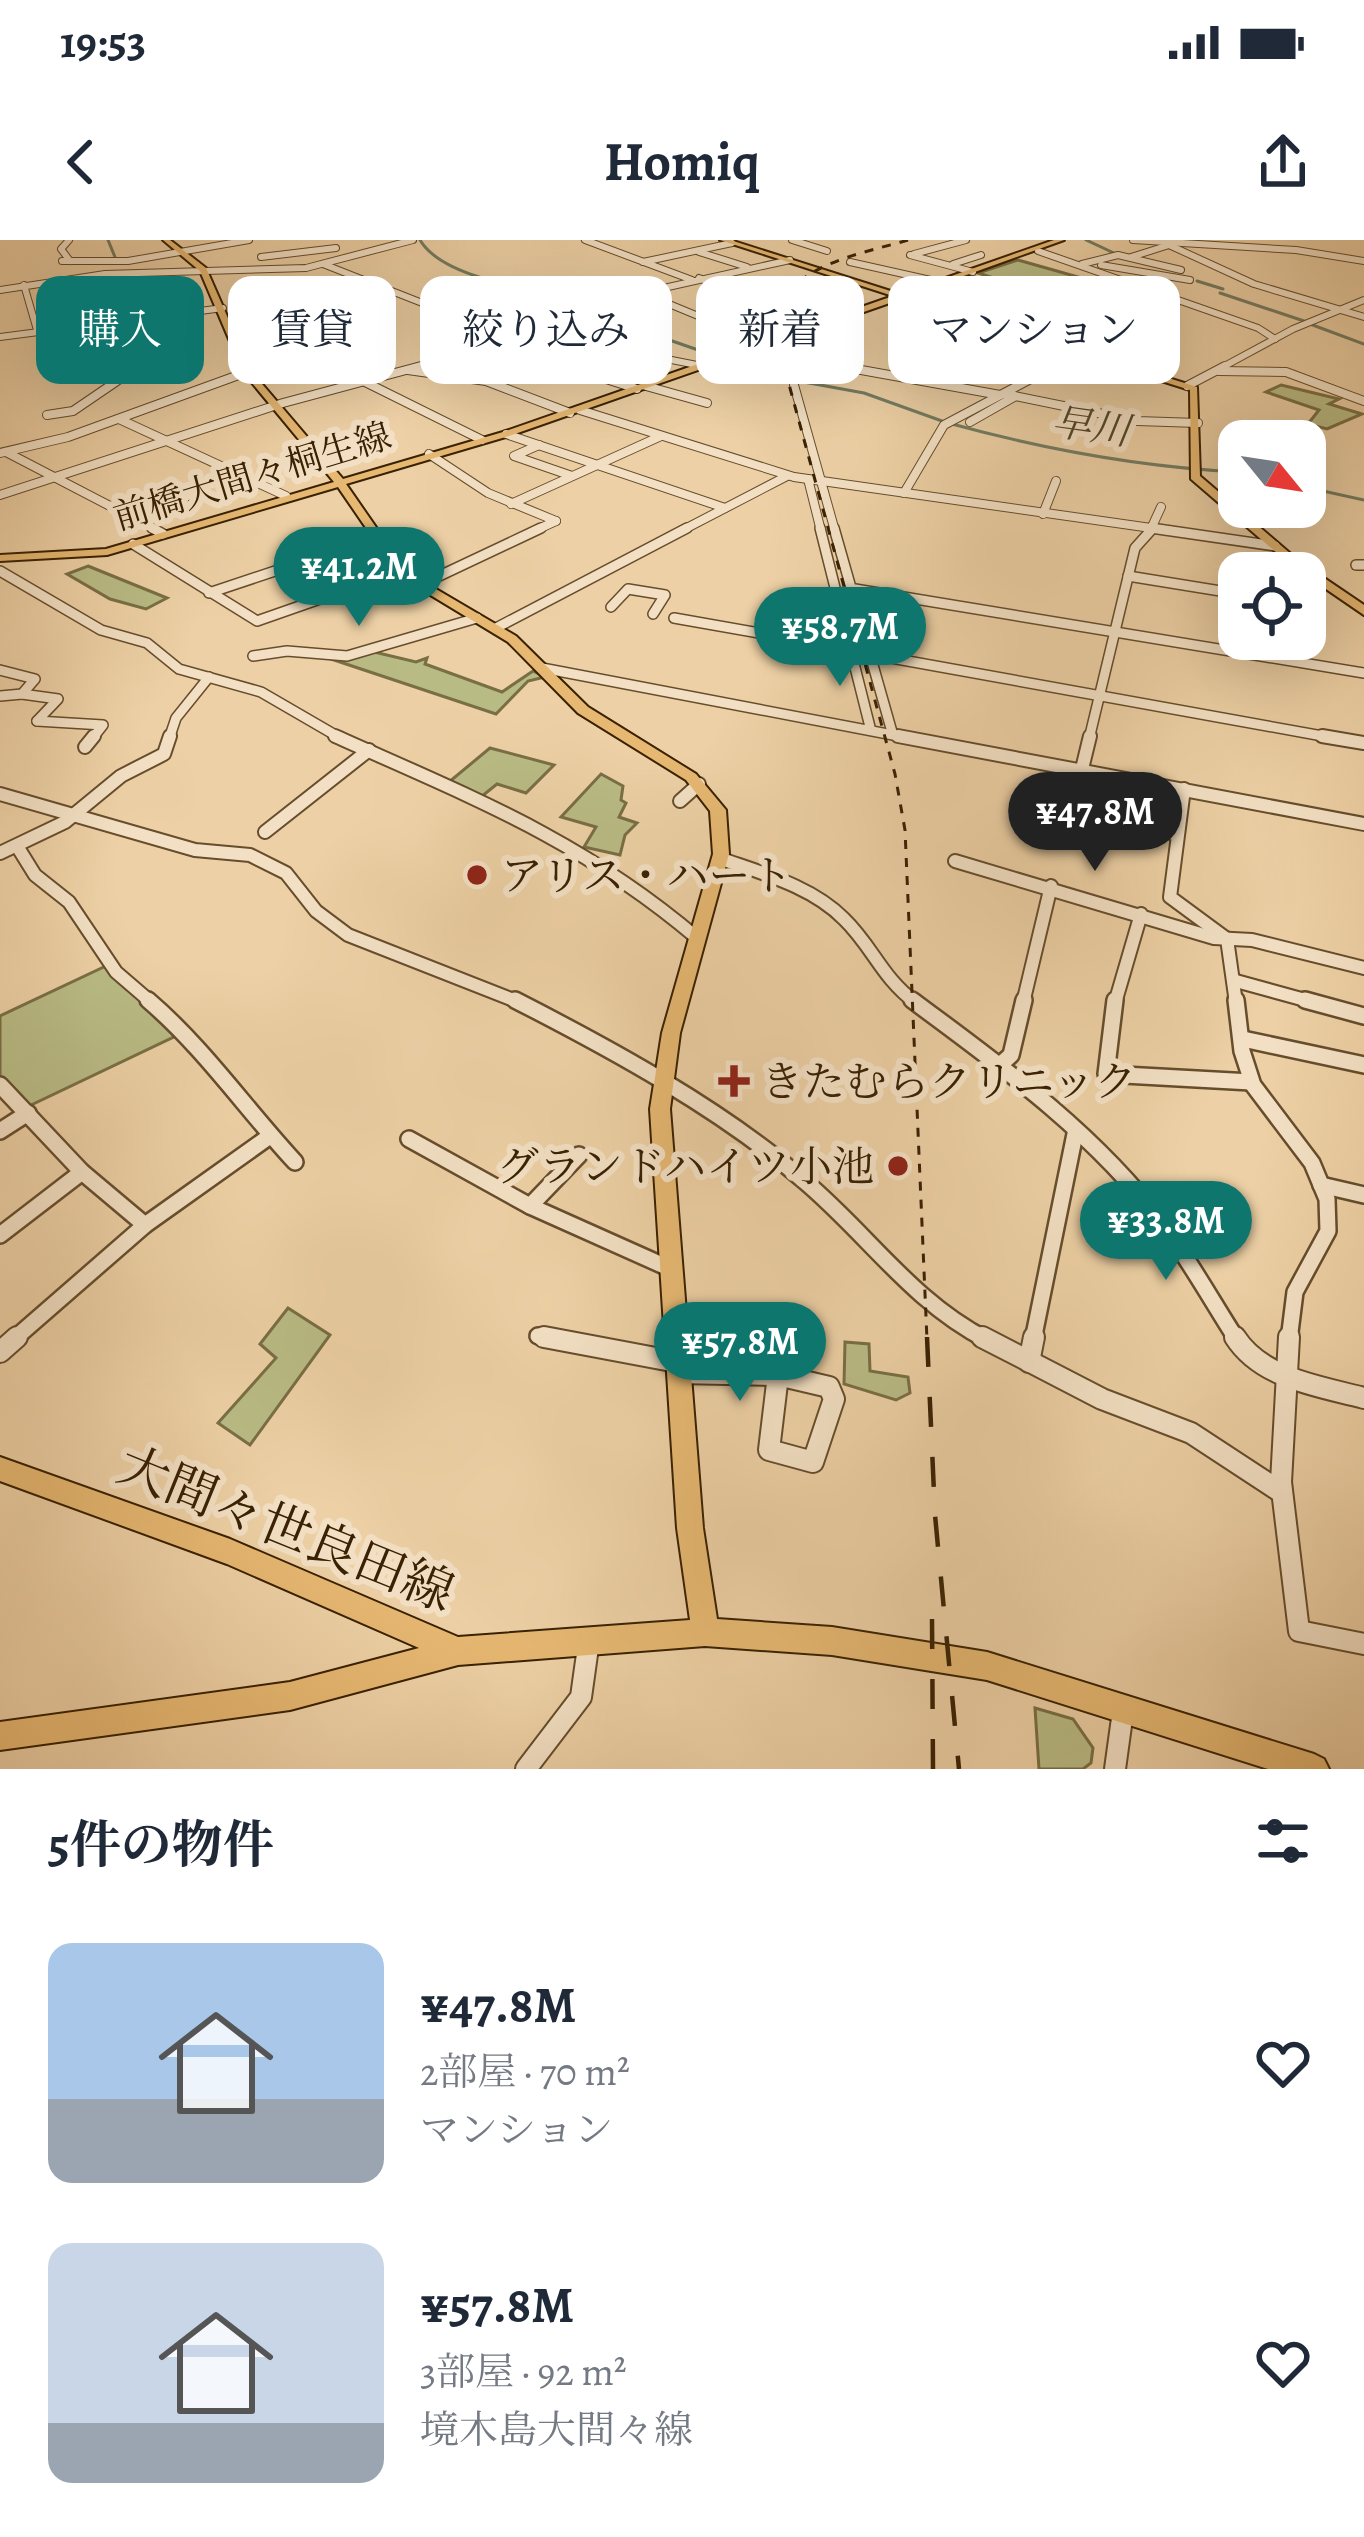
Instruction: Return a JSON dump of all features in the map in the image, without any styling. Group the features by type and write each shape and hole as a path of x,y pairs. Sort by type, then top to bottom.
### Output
{"main road":[{"path":"166,240 204,272 228,321"},
{"name":"前橋大間々桐生線","path":"962,276 1061,240"},
{"path":"727,241 888,294"},
{"name":"前橋大間々桐生線","path":"0,558 86,555 133,544 506,434 696,368"},
{"path":"258,384 338,480 400,571 418,586 496,628 583,710 699,784 721,817 719,858 662,1084 690,1528 705,1632"},
{"path":"1180,384 1197,392 1191,469 1275,546 1364,611"},
{"name":"大間々世良田線","path":"0,1469 230,1552 458,1651 705,1632 771,1634 964,1662 1314,1769"},
{"path":"0,1736 290,1696 370,1679 458,1651"}],"street":[{"path":"69,240 61,249 66,261 154,256 247,240"},
{"path":"315,240 362,256"},
{"path":"0,290 146,273 289,270 413,240"},
{"path":"585,240 696,279"},
{"path":"791,240 827,251"},
{"path":"966,240 910,255 973,272"},
{"path":"1132,240 1312,252 1364,262"},
{"path":"643,262 727,241"},
{"path":"1077,266 1169,245 1257,285 1364,316"},
{"path":"261,257 336,248"},
{"path":"696,250 752,268"},
{"path":"1039,250 1260,328 1275,339"},
{"path":"948,266 981,255"},
{"path":"146,273 154,256"},
{"path":"1131,257 1181,270"},
{"path":"1105,258 1151,272"},
{"path":"711,276 790,260"},
{"path":"850,262 890,274 928,260"},
{"path":"891,261 926,276"},
{"path":"1090,262 1190,280"},
{"path":"1166,274 1207,262"},
{"path":"323,264 347,276"},
{"path":"672,285 696,279"},
{"path":"24,285 36,327"},
{"path":"1187,386 1275,339 1361,303"},
{"path":"204,311 223,308"},
{"path":"0,337 36,330"},
{"path":"396,374 420,365"},
{"path":"407,370 486,381 787,476 1275,546"},
{"path":"864,371 1157,424 1173,419 1198,423"},
{"path":"1219,371 1286,372 1364,401"},
{"path":"3,453 119,419 228,379"},
{"path":"47,415 73,411 112,384"},
{"path":"0,495 358,384"},
{"path":"369,384 482,440"},
{"path":"629,384 707,403"},
{"path":"970,392 980,384"},
{"path":"970,422 1022,384"},
{"path":"794,385 892,732"},
{"path":"904,493 947,423 1006,395"},
{"path":"119,419 286,496"},
{"path":"506,434 725,508"},
{"path":"511,504 661,436"},
{"path":"538,445 514,456 572,476"},
{"path":"3,453 163,535"},
{"path":"418,586 556,521 511,504 429,454"},
{"path":"496,628 787,476"},
{"path":"808,479 855,650 870,727"},
{"path":"1043,514 1056,481"},
{"path":"130,516 188,496"},
{"path":"1082,769 1136,545 1152,529 1161,507"},
{"path":"133,544 257,621 400,571"},
{"path":"208,593 344,548"},
{"path":"300,560 330,596"},
{"path":"0,571 101,630 147,644 179,669 260,692 310,724 571,844 634,884 697,938"},
{"path":"1127,576 1218,591"},
{"path":"611,607 628,589 665,595 653,614"},
{"path":"855,589 1218,649"},
{"path":"674,618 855,650"},
{"path":"253,656 287,650 347,656 478,619"},
{"path":"869,654 1364,743"},
{"path":"1287,660 1364,673"},
{"path":"542,668 1364,824"},
{"path":"0,671 34,677 22,694"},
{"path":"0,853 72,818 121,776 166,752 173,723 208,677"},
{"path":"0,696 58,698 37,721 103,725 86,748"},
{"path":"265,832 369,750"},
{"path":"680,801 699,784"},
{"path":"1184,789 1170,897 1227,939 1251,1082 1301,1143 1322,1185 1329,1224 1295,1288 1281,1492 1299,1631 1364,1644"},
{"path":"0,794 72,818 266,862 288,875 316,911 345,933 515,999 622,1055 802,1178 934,1309 1028,1362 1191,1433 1281,1492"},
{"path":"1088,816 1176,834"},
{"path":"17,846 35,875 69,902 116,972 195,1040 296,1162"},
{"path":"719,858 787,882 837,912 854,926 888,982 1000,1065 1076,1134 1162,1223 1238,1347 1256,1363 1290,1378 1364,1398"},
{"path":"955,861 1227,939 1252,940 1364,968"},
{"path":"1000,1065 1011,1055 1051,886"},
{"path":"1141,914 1117,985 1106,1074 1251,1082"},
{"path":"1236,981 1364,1016"},
{"path":"1243,1039 1364,1065"},
{"path":"0,1085 82,1172 146,1225"},
{"path":"0,1131 28,1113"},
{"path":"1028,1362 1076,1134"},
{"path":"0,1352 146,1225 270,1136"},
{"path":"409,1139 530,1206 671,1270"},
{"path":"530,1206 579,1155"},
{"path":"0,1235 82,1172"},
{"path":"1322,1185 1364,1195"},
{"path":"538,1336 678,1367 778,1374 829,1387 834,1394 813,1462 770,1450 778,1374"},
{"path":"526,1769 581,1697 589,1640"},
{"path":"1115,1769 1123,1712"}],"green space":[{"path":"1018,260 1075,276 987,276 978,273"},
{"path":"1281,385 1339,399 1329,404 1362,414 1327,429 1326,420 1311,420 1319,410 1266,392"},
{"path":"88,566 167,598 146,609 110,599 67,574"},
{"path":"370,651 416,662 427,658 425,664 502,692 533,671 545,677 528,681 496,714 328,658"},
{"path":"490,748 554,765 526,793 497,784 481,797 449,782"},
{"path":"601,774 623,786 621,800 626,803 619,817 637,823 625,835 620,855 584,847 596,827 561,817"},
{"path":"108,965 182,1033 29,1106 0,1079 0,1016"},
{"path":"288,1308 330,1335 250,1445 218,1423 276,1358 260,1344"},
{"path":"845,1342 869,1344 870,1371 908,1377 910,1393 896,1400 844,1384"},
{"path":"1035,1708 1073,1719 1093,1748 1091,1763 1083,1769 1039,1769"}],"waterway":[{"path":"108,240 115,257"},
{"name":"早川","path":"420,240 433,255 477,276"},
{"path":"1086,240 1116,254"},
{"path":"1197,281 1223,289"},
{"path":"1220,293 1304,321"},
{"path":"1310,324 1364,344"},
{"name":"早川","path":"672,341 696,349"},
{"name":"早川","path":"815,384 864,393 942,421"},
{"name":"早川","path":"952,424 1094,456 1218,470"},
{"name":"早川","path":"1326,492 1364,500"}],"railway":[{"path":"908,240 847,257 809,275 781,302 772,322 895,774 905,830 927,1340"},
{"path":"927,1337 935,1515 959,1769"},
{"path":"932,1619 933,1769"}],"place":[{"name":"アリス・ハート","path":"477,875"},
{"name":"きたむらクリニック","path":"734,1081"},
{"name":"グランドハイツ小池","path":"898,1166"}]}
